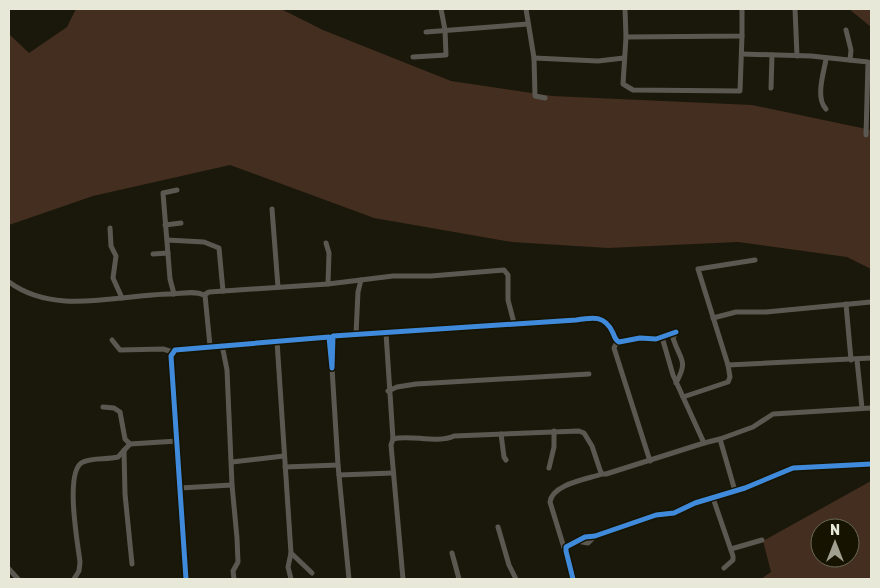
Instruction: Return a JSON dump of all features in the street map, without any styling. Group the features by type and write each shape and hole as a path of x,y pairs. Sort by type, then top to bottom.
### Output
{"street":[{"path":"413,57 446,55 445,30 441,9"},
{"path":"526,9 534,58 535,96 545,98"},
{"path":"625,9 626,36 623,84 626,88 653,91 735,92 742,88 742,9"},
{"path":"796,9 797,56"},
{"path":"426,32 528,24"},
{"path":"846,30 851,50 850,60"},
{"path":"626,36 742,36"},
{"path":"742,54 870,62 869,115 866,135"},
{"path":"770,88 772,55"},
{"path":"534,58 598,61 624,58"},
{"path":"826,59 821,92 823,106 826,109"},
{"path":"174,294 171,287 163,193 177,190"},
{"path":"272,209 278,288"},
{"path":"165,225 181,223"},
{"path":"110,228 111,246 116,256 113,278 122,298"},
{"path":"166,240 204,242 219,248 223,291"},
{"path":"326,242 329,253 328,284"},
{"path":"153,254 168,253"},
{"path":"682,397 728,382 730,376 698,269 755,260"},
{"path":"9,282 27,294 40,298 77,301 174,294 205,295 223,291 328,284 393,276 431,276 504,270 508,275 508,300 514,323"},
{"path":"356,334 358,292 361,280"},
{"path":"205,295 210,346"},
{"path":"713,318 736,312 766,312 871,302"},
{"path":"846,304 851,360"},
{"path":"332,368 333,336 596,317 608,324 617,342"},
{"path":"386,332 388,391 393,440 391,445 403,579"},
{"path":"617,342 642,338 656,339 676,332 674,338 678,354 683,359 684,367 676,383"},
{"path":"186,579 171,356 173,352 178,349 329,337 338,465 349,579"},
{"path":"662,346 663,337"},
{"path":"656,339 662,346 682,397 704,443"},
{"path":"112,340 120,350 163,349 173,352"},
{"path":"276,341 292,553 288,567 290,579"},
{"path":"617,342 614,348 650,461"},
{"path":"222,345 226,355 238,562 234,570 234,579"},
{"path":"728,365 871,358"},
{"path":"857,360 862,408"},
{"path":"388,391 397,387 416,384 589,374"},
{"path":"103,407 114,408 120,412 125,439 130,444"},
{"path":"573,579 550,502 550,497 559,489 602,474 720,439 753,427 771,415 871,408"},
{"path":"393,440 400,437 418,440 554,430 584,433 592,446 602,474"},
{"path":"549,468 554,447 554,430"},
{"path":"501,434 506,460"},
{"path":"720,439 735,491"},
{"path":"74,579 79,571 80,562 74,507 74,487 79,465 84,461 118,457 130,444 177,441"},
{"path":"124,450 125,494 132,564"},
{"path":"232,462 284,456"},
{"path":"566,551 566,548 585,537 595,536 650,517 674,513 695,503 735,491 793,468 871,464"},
{"path":"285,467 338,465"},
{"path":"339,474 393,473"},
{"path":"180,488 232,484"},
{"path":"713,498 733,560 724,568"},
{"path":"498,527 509,565 516,579"},
{"path":"731,549 762,540"},
{"path":"292,553 312,573"},
{"path":"452,554 459,579"},
{"path":"9,569 18,579"}],"shaded area":[{"path":"76,9 281,9 323,30 451,81 552,96 752,105 871,130 871,269 847,257 738,242 608,248 512,242 374,218 230,165 93,196 9,225 9,34 29,53 67,27"},
{"path":"849,9 871,9 871,27"},
{"path":"871,481 871,579 761,579 771,572 763,541"}],"cycle path":[{"path":"186,579 171,356 175,350 329,337 332,368 333,336 588,318 602,320 606,323 619,342 640,338 656,339 676,332"},
{"path":"573,579 566,547 585,537 595,536 656,515 674,513 695,503 745,488 793,468 871,464"}]}
